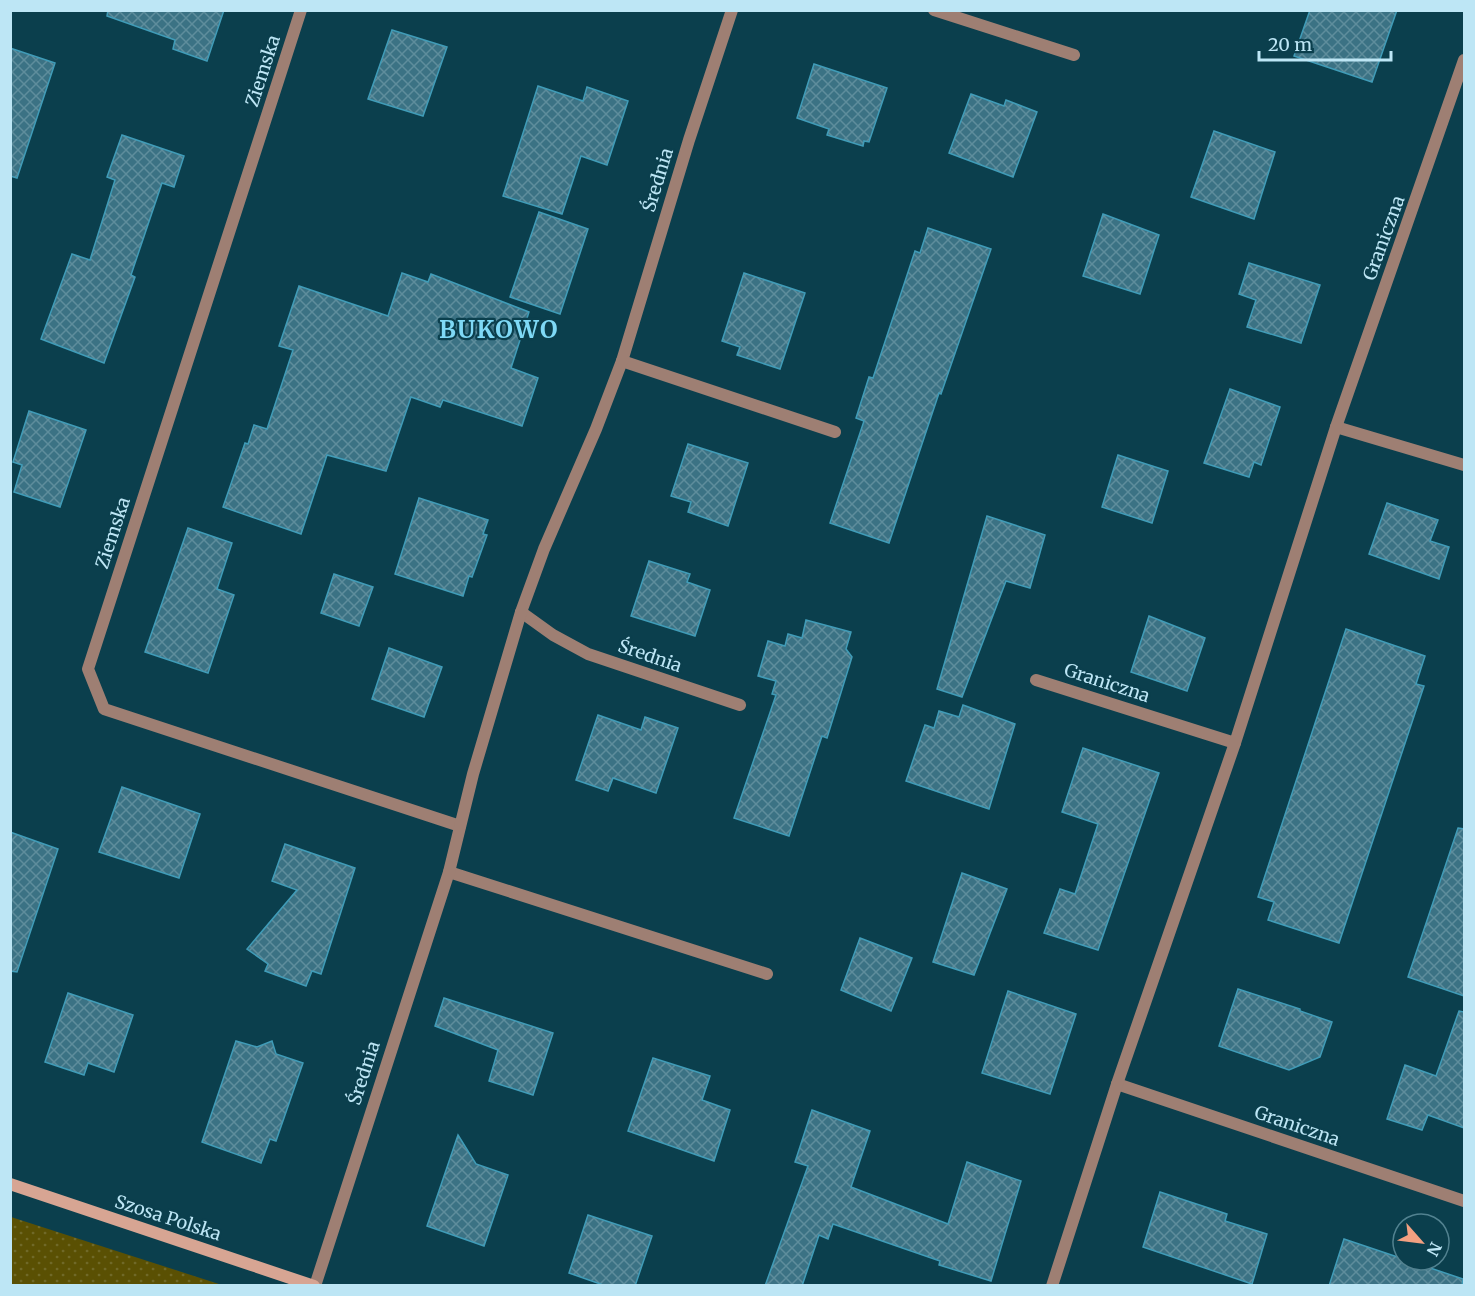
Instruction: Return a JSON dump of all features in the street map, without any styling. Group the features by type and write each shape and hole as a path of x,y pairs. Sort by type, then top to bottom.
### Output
{"street":[{"name":"Ziemska","path":"301,10 88,669 104,710 460,826"},
{"name":"Średnia","path":"315,1286 449,872 473,774 521,612 544,549 622,361 689,140 732,10"},
{"path":"934,10 1074,55"},
{"name":"Graniczna","path":"1052,1286 1117,1084 1235,743 1336,427 1464,60"},
{"path":"622,361 835,432"},
{"path":"1336,427 1464,465"},
{"name":"Średnia","path":"521,612 553,635 588,654 740,705"},
{"name":"Graniczna","path":"1036,680 1235,743"},
{"path":"449,872 767,974"},
{"name":"Graniczna","path":"1117,1084 1464,1202"},
{"name":"Szosa Polska","path":"10,1184 315,1286"}],"shaded area":[{"path":"11,1217 222,1285 11,1285"}],"building":[{"path":"108,10 224,10 207,61 173,49 175,40 107,16"},
{"path":"1310,10 1397,10 1372,82 1294,56"},
{"path":"392,30 447,47 423,116 368,99"},
{"path":"10,48 55,63 17,178 10,176"},
{"path":"814,64 887,88 869,142 864,141 863,146 827,135 829,129 797,118"},
{"path":"538,86 583,101 587,87 628,101 607,165 581,156 562,214 503,196"},
{"path":"971,94 1004,106 1006,100 1037,112 1013,177 949,153"},
{"path":"1214,131 1275,152 1254,219 1191,197"},
{"path":"122,135 184,156 174,187 162,183 131,275 135,277 104,363 41,339 72,254 90,260 115,180 107,177"},
{"path":"539,212 588,229 560,314 510,297"},
{"path":"1103,214 1159,235 1140,294 1083,276"},
{"path":"928,228 991,249 941,394 939,393 889,543 830,523 864,421 856,418 869,377 873,378 915,251 920,253"},
{"path":"1249,263 1320,285 1301,343 1247,327 1256,300 1239,294"},
{"path":"402,273 428,282 431,274 529,312 511,368 538,378 522,426 443,400 440,407 411,397 386,471 327,455 301,534 223,507 245,443 248,444 254,425 267,429 293,350 279,346 299,286 388,316"},
{"path":"744,273 805,293 780,369 737,355 740,347 722,341"},
{"path":"1230,389 1280,407 1261,465 1254,462 1249,477 1204,463"},
{"path":"29,411 86,430 60,507 14,492 22,465 13,462"},
{"path":"688,444 748,463 728,526 688,512 691,502 671,496"},
{"path":"1118,455 1168,471 1152,523 1102,507"},
{"path":"419,498 488,520 483,534 487,535 463,596 395,574"},
{"path":"1387,503 1438,520 1430,541 1449,547 1439,579 1369,554"},
{"path":"987,516 1045,535 1030,588 1006,581 962,697 937,689"},
{"path":"188,528 232,543 217,589 234,595 208,673 145,652"},
{"path":"649,561 690,574 687,582 710,590 695,636 631,616"},
{"path":"334,574 373,587 359,626 321,613"},
{"path":"1149,616 1205,638 1187,691 1131,672"},
{"path":"806,620 851,632 846,649 852,657 827,738 822,736 789,836 734,818 776,695 772,694 776,681 758,676 768,641 785,646 788,634 802,638"},
{"path":"1346,629 1425,656 1416,684 1424,686 1339,943 1268,920 1274,902 1258,897"},
{"path":"389,648 442,667 424,717 372,699"},
{"path":"963,705 1015,724 989,809 906,781 925,725 934,728 939,711 959,717"},
{"path":"598,715 641,730 645,717 678,728 656,793 613,778 608,791 576,780"},
{"path":"1083,748 1159,773 1098,950 1044,933 1060,889 1075,894 1098,824 1062,812"},
{"path":"122,787 200,814 179,878 99,852"},
{"path":"1458,828 1464,829 1464,996 1408,977"},
{"path":"10,832 58,849 17,972 10,971"},
{"path":"285,844 355,868 321,974 312,971 306,986 265,971 268,964 247,949 297,890 272,881"},
{"path":"962,873 1007,889 974,975 933,962"},
{"path":"860,938 912,958 891,1011 841,990"},
{"path":"1238,989 1332,1022 1320,1057 1289,1070 1219,1046"},
{"path":"1008,991 1076,1014 1050,1094 982,1073"},
{"path":"68,993 133,1015 114,1072 88,1063 84,1075 45,1062"},
{"path":"444,998 553,1033 533,1095 489,1081 498,1050 435,1026"},
{"path":"1459,1011 1464,1012 1464,1128 1428,1115 1422,1130 1387,1119 1405,1065 1436,1076"},
{"path":"236,1041 257,1047 272,1041 276,1054 303,1063 276,1141 270,1139 261,1163 202,1142"},
{"path":"653,1058 710,1076 702,1100 730,1110 714,1161 628,1131"},
{"path":"812,1110 870,1131 851,1187 948,1224 967,1162 1021,1181 991,1281 939,1265 940,1261 833,1224 828,1239 819,1235 802,1286 765,1286 808,1166 795,1162"},
{"path":"458,1135 476,1164 508,1175 484,1246 427,1226"},
{"path":"1160,1192 1227,1214 1225,1221 1267,1234 1252,1284 1143,1247"},
{"path":"588,1215 652,1236 635,1286 606,1286 569,1273"},
{"path":"1344,1239 1391,1255 1391,1272 1442,1272 1463,1279 1462,1286 1329,1286"}],"district":[{"name":"BUKOWO","path":"499,330"}]}
